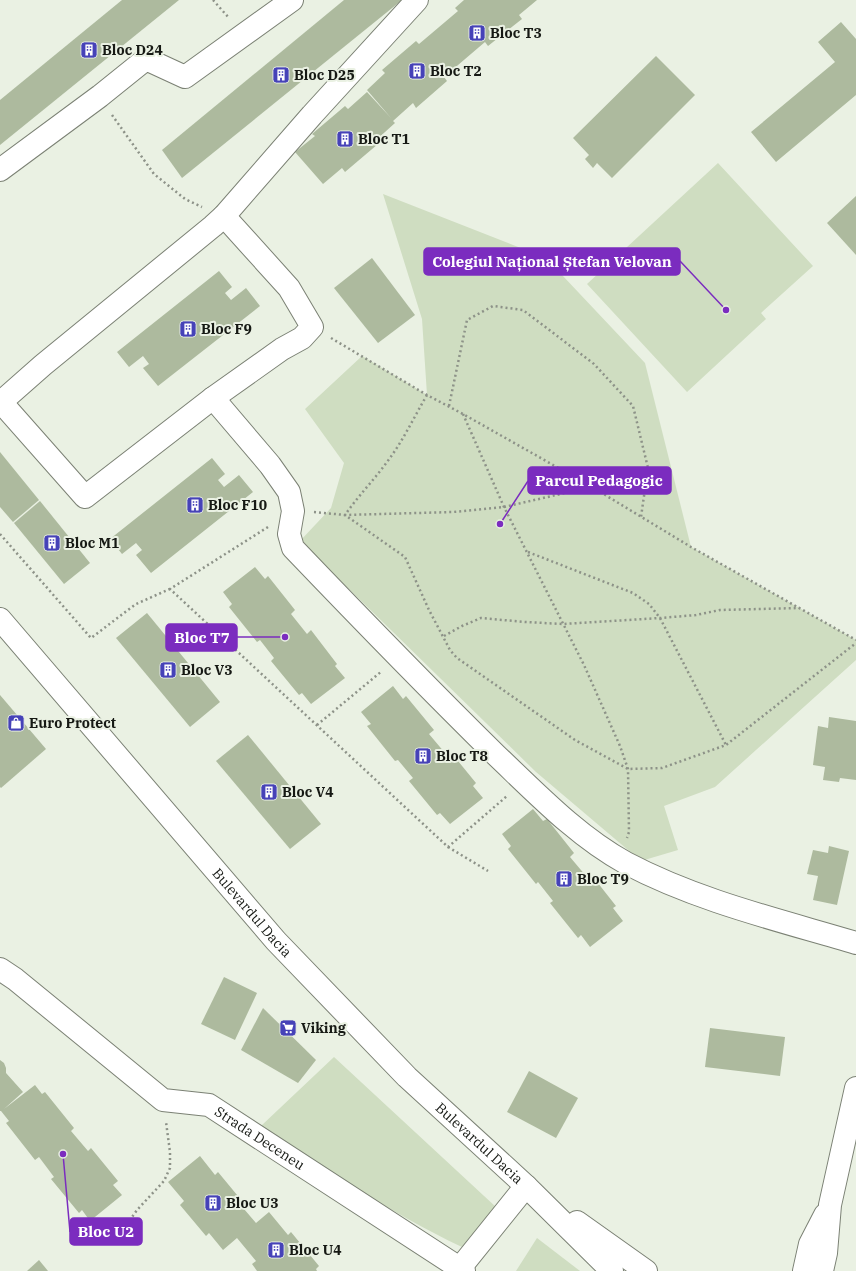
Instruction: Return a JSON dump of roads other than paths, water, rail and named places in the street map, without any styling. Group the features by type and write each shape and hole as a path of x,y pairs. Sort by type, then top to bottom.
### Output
{"main road":[{"path":"0,170 100,96 146,59 185,77 292,0"},
{"path":"224,216 289,288 312,327 302,338 282,349 213,398 85,497 0,402 224,216 312,115 417,0"},
{"path":"213,398 270,465 288,492 293,511 289,534 293,548 398,658 524,781 583,835 626,863 668,883 726,905 856,943"},
{"name":"Bulevardul Dacia","path":"0,619 276,941 407,1077 526,1186 612,1271"},
{"name":"Strada Deceneu","path":"0,969 15,979 163,1100 209,1105 462,1269"},
{"path":"822,1271 826,1253 830,1205 855,1096"},
{"path":"462,1269 526,1186"},
{"name":"Bulevardul Dacia","path":"526,1186 646,1269"},
{"path":"792,1271 810,1244 830,1205"},
{"path":"804,1271 810,1244"}],"place":[{"name":"Bloc T3","path":"477,33"},
{"name":"Bloc D24","path":"89,50"},
{"name":"Bloc T2","path":"417,71"},
{"name":"Bloc D25","path":"281,75"},
{"name":"Bloc T1","path":"345,139"},
{"name":"Colegiul Național Ștefan Velovan","path":"726,310"},
{"name":"Bloc F9","path":"188,329"},
{"name":"Bloc F10","path":"195,505"},
{"name":"Parcul Pedagogic","path":"500,524"},
{"name":"Bloc M1","path":"52,543"},
{"name":"Bloc T7","path":"285,637"},
{"name":"Bloc V3","path":"168,670"},
{"name":"Euro Protect","path":"16,723"},
{"name":"Bloc T8","path":"423,756"},
{"name":"Bloc V4","path":"269,792"},
{"name":"Bloc T9","path":"564,879"},
{"name":"Viking","path":"288,1028"},
{"name":"Bloc U2","path":"63,1154"},
{"name":"Bloc U3","path":"213,1203"},
{"name":"Bloc U4","path":"276,1250"}]}
